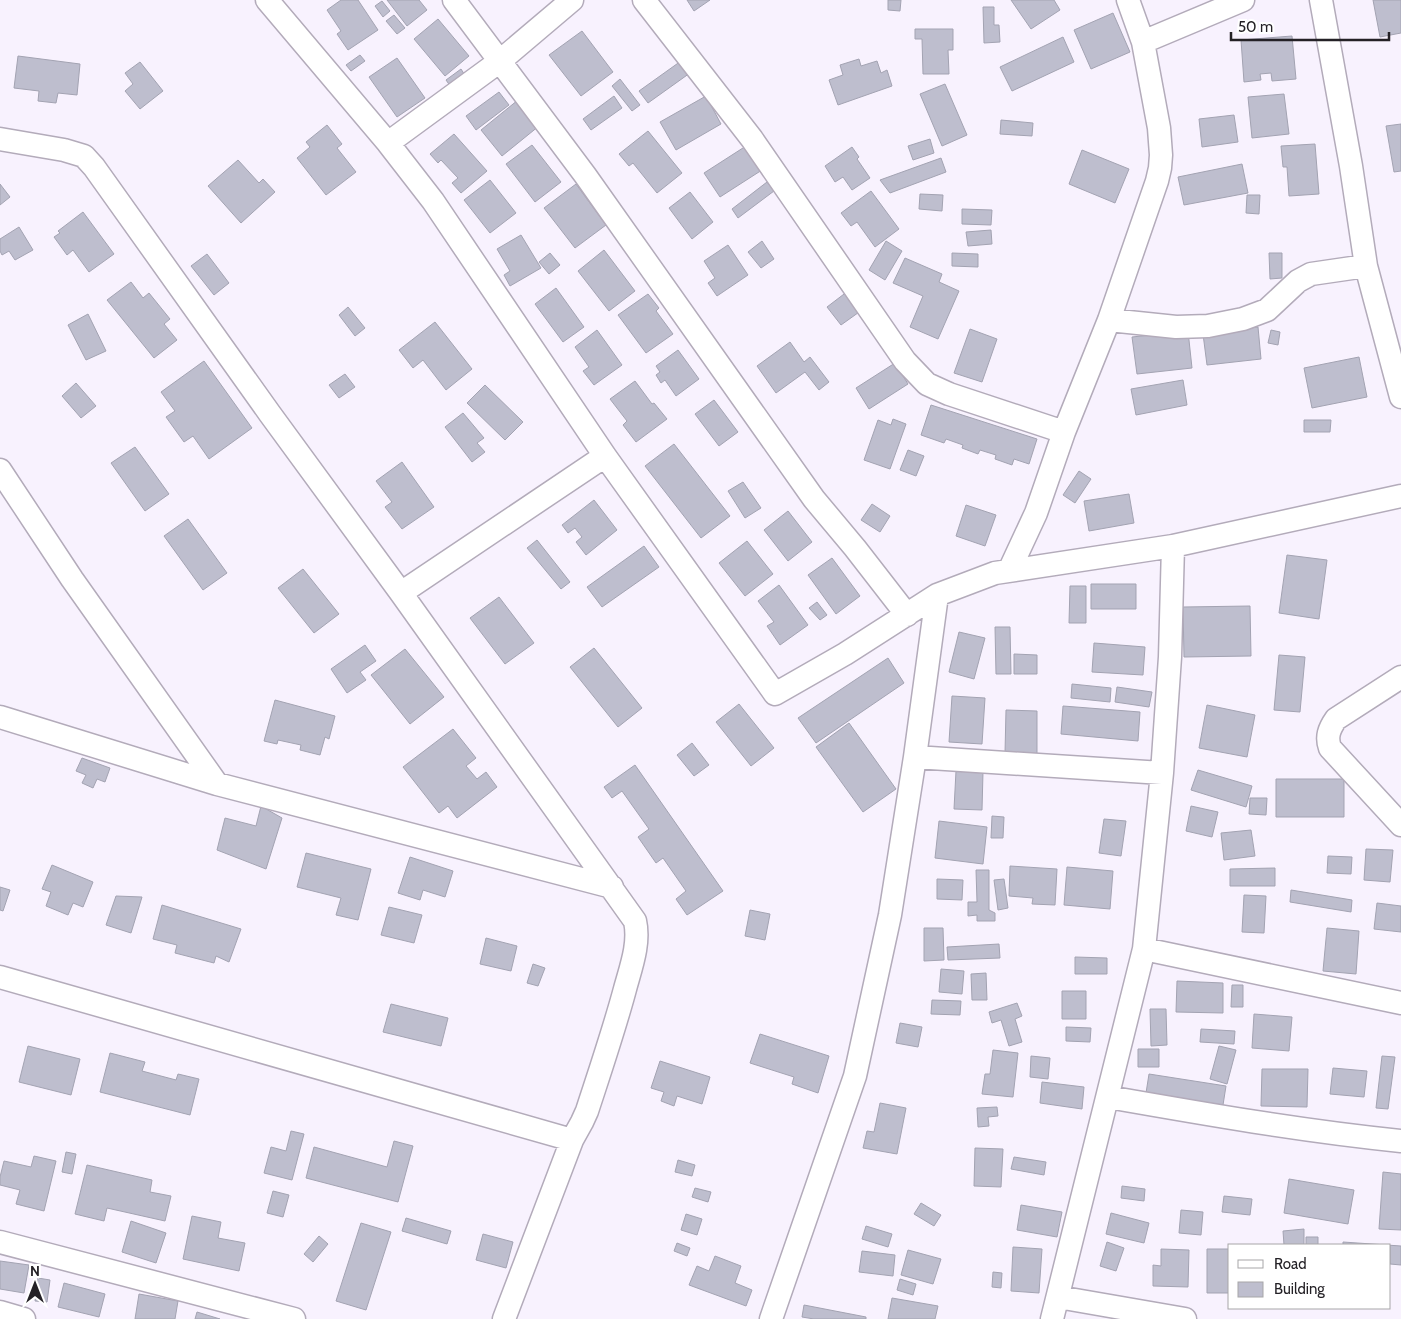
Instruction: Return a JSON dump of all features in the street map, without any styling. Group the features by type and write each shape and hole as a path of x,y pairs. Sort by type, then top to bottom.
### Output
{"street":[{"path":"267,0 433,200 605,456 775,694 845,654 937,595 995,573 1173,546 1401,496"},
{"path":"454,0 585,175 814,499 907,614"},
{"path":"388,144 500,61 572,0"},
{"path":"644,0 752,139 906,361 927,384 949,394 1064,432"},
{"path":"1009,571 1036,513 1064,432 1109,320 1160,168 1159,128 1143,42 1128,0"},
{"path":"1143,42 1243,0"},
{"path":"1322,0 1351,166 1366,266 1401,397"},
{"path":"0,139 64,150 84,156 94,167 270,414 612,886 635,921 635,950 616,1023 587,1111 572,1140 504,1319"},
{"path":"1109,320 1176,327 1208,326 1243,319 1268,310 1298,281 1311,274 1366,266"},
{"path":"401,593 605,456"},
{"path":"0,470 72,579 217,784"},
{"path":"1052,1319 1144,949 1162,773 1170,657 1173,546"},
{"path":"771,1319 855,1076 890,915 915,757 937,595"},
{"path":"1401,677 1336,719 1331,725 1328,734 1330,748 1401,825"},
{"path":"0,717 217,784 612,886"},
{"path":"915,757 1162,773"},
{"path":"1144,949 1401,1003"},
{"path":"0,977 572,1140"},
{"path":"1108,1097 1246,1122 1401,1141"},
{"path":"0,1242 294,1319"},
{"path":"1058,1297 1185,1319"},
{"path":"0,1312 24,1319"}],"building":[{"path":"341,0 358,0 378,30 348,50 337,34 341,31 327,10"},
{"path":"387,0 419,0 427,10 407,26"},
{"path":"687,0 710,0 694,11"},
{"path":"888,0 901,0 900,11 888,10"},
{"path":"1011,0 1054,0 1060,10 1031,29"},
{"path":"1373,0 1401,0 1401,33 1380,37"},
{"path":"382,1 390,11 383,17 375,6"},
{"path":"983,7 994,7 994,25 999,25 1000,42 984,43"},
{"path":"1113,13 1130,52 1091,69 1074,30"},
{"path":"394,15 405,28 397,34 386,21"},
{"path":"438,19 469,56 445,76 414,39"},
{"path":"915,29 953,29 953,50 948,50 949,74 923,74 922,39 915,39"},
{"path":"582,31 613,72 581,96 549,55"},
{"path":"1292,36 1296,79 1272,81 1271,73 1260,74 1261,80 1244,82 1241,40"},
{"path":"1063,37 1074,62 1012,91 1000,67"},
{"path":"360,55 365,61 351,71 346,65"},
{"path":"18,56 80,64 77,95 58,93 56,103 38,101 39,91 14,88"},
{"path":"397,58 425,98 397,117 369,77"},
{"path":"859,59 861,66 877,61 881,73 887,70 892,86 838,105 829,80 843,75 840,65"},
{"path":"681,61 690,73 648,103 639,91"},
{"path":"140,62 163,91 140,109 125,91 133,84 125,73"},
{"path":"461,69 468,80 453,90 446,80"},
{"path":"620,79 640,105 632,111 612,86"},
{"path":"945,84 967,135 942,146 920,94"},
{"path":"499,92 509,105 476,130 466,116"},
{"path":"1284,94 1289,134 1252,138 1248,97"},
{"path":"614,96 622,108 591,130 583,119"},
{"path":"706,96 721,124 676,150 660,122"},
{"path":"518,100 539,126 502,156 481,130"},
{"path":"1234,115 1238,142 1202,147 1199,119"},
{"path":"1001,120 1033,123 1032,136 1000,134"},
{"path":"1401,124 1401,171 1394,172 1386,126"},
{"path":"327,125 342,144 337,148 356,172 326,195 297,158 310,147 306,142"},
{"path":"648,131 682,173 657,193 633,163 629,166 619,154"},
{"path":"454,134 487,171 461,193 452,183 458,178 441,160 438,163 430,154"},
{"path":"930,139 934,153 913,160 908,146"},
{"path":"1315,144 1319,194 1289,196 1287,167 1283,167 1281,146"},
{"path":"532,145 561,182 535,202 506,164"},
{"path":"746,146 762,170 720,197 704,173"},
{"path":"852,147 859,157 857,159 870,178 852,190 843,177 835,182 825,166"},
{"path":"1082,150 1129,169 1115,203 1069,184"},
{"path":"941,158 946,172 890,193 880,180"},
{"path":"238,160 259,183 263,179 275,192 241,223 208,186"},
{"path":"1242,164 1248,193 1184,205 1178,177"},
{"path":"490,180 516,213 490,233 464,200"},
{"path":"767,182 774,191 738,218 732,209"},
{"path":"0,184 10,197 0,205"},
{"path":"576,184 606,225 575,248 544,208"},
{"path":"871,191 899,229 875,247 857,222 851,226 841,213"},
{"path":"690,192 713,222 692,239 669,208"},
{"path":"920,194 943,195 942,211 919,209"},
{"path":"1247,195 1260,195 1259,214 1246,213"},
{"path":"962,209 992,210 991,225 962,224"},
{"path":"83,212 114,254 89,272 73,250 67,255 54,237 60,233 58,231"},
{"path":"19,227 33,250 15,260 9,251 2,255 0,239"},
{"path":"991,230 992,244 968,246 966,232"},
{"path":"521,235 541,268 510,286 504,275 510,271 497,249"},
{"path":"762,241 774,259 761,268 748,252"},
{"path":"886,241 902,251 885,280 869,270"},
{"path":"728,245 748,275 717,296 708,283 715,278 704,261"},
{"path":"604,250 635,291 609,311 578,271"},
{"path":"550,253 560,265 549,274 539,262"},
{"path":"952,253 978,254 978,267 952,266"},
{"path":"1269,253 1282,253 1282,278 1270,279"},
{"path":"207,254 229,283 214,295 191,266"},
{"path":"905,258 942,274 939,282 959,291 938,339 910,327 923,296 893,283"},
{"path":"131,282 143,298 149,293 170,319 164,324 177,340 154,358 107,300"},
{"path":"556,288 584,327 563,342 535,304"},
{"path":"848,291 862,310 841,325 827,307"},
{"path":"648,294 659,308 656,311 673,334 646,353 618,315"},
{"path":"348,307 365,328 355,336 339,315"},
{"path":"88,314 106,351 86,360 68,325"},
{"path":"435,322 472,369 446,390 423,360 413,368 399,350"},
{"path":"1258,327 1261,359 1207,365 1203,334"},
{"path":"970,329 997,339 982,382 954,373"},
{"path":"597,330 622,365 594,385 583,371 589,367 575,347"},
{"path":"1271,330 1280,332 1278,345 1268,343"},
{"path":"1188,331 1192,368 1137,374 1132,337"},
{"path":"790,342 804,362 810,357 829,382 819,390 805,372 776,393 757,366"},
{"path":"678,350 699,379 676,396 665,380 661,383 656,375 660,372 656,366"},
{"path":"1359,357 1367,397 1312,408 1304,368"},
{"path":"204,361 252,428 209,459 193,436 184,442 166,417 175,411 161,392"},
{"path":"895,363 908,384 869,409 856,388"},
{"path":"345,374 355,387 339,398 329,385"},
{"path":"1183,380 1187,405 1136,415 1131,389"},
{"path":"635,381 652,404 654,403 667,419 636,442 623,425 627,421 610,399"},
{"path":"76,383 96,406 81,418 62,396"},
{"path":"485,385 523,422 505,440 467,403"},
{"path":"714,400 738,432 719,446 695,414"},
{"path":"931,405 1037,439 1029,464 1014,459 1012,465 995,459 996,455 980,450 978,454 962,448 963,445 946,439 944,443 921,435"},
{"path":"463,413 484,438 477,443 485,452 472,462 445,427"},
{"path":"893,419 906,424 890,469 864,460 878,420 891,425"},
{"path":"1304,420 1331,420 1330,432 1304,432"},
{"path":"674,444 730,516 701,538 645,466"},
{"path":"135,447 169,494 145,511 111,463"},
{"path":"908,450 924,456 916,476 900,470"},
{"path":"402,462 434,507 402,529 385,507 392,502 376,481"},
{"path":"1079,471 1091,479 1075,503 1063,495"},
{"path":"743,482 761,508 745,518 728,491"},
{"path":"1129,494 1134,523 1089,531 1084,501"},
{"path":"594,500 617,530 586,555 576,542 582,537 575,528 568,533 562,525"},
{"path":"872,504 890,516 880,532 861,520"},
{"path":"966,505 996,515 985,546 956,536"},
{"path":"788,511 812,542 788,561 764,530"},
{"path":"188,519 227,573 203,590 164,536"},
{"path":"537,540 570,582 561,589 527,548"},
{"path":"747,541 773,574 745,596 719,563"},
{"path":"644,546 659,567 602,607 587,587"},
{"path":"1287,555 1327,560 1319,619 1279,613"},
{"path":"832,558 860,596 836,614 808,575"},
{"path":"303,569 339,614 314,633 278,588"},
{"path":"1091,584 1136,584 1136,609 1091,609"},
{"path":"779,585 808,625 780,645 767,626 774,622 758,601"},
{"path":"1070,586 1086,586 1086,623 1069,623"},
{"path":"499,597 534,643 505,664 470,618"},
{"path":"817,602 827,615 820,620 809,608"},
{"path":"1250,606 1251,656 1184,657 1183,607"},
{"path":"995,627 1010,627 1011,674 996,674"},
{"path":"959,632 985,638 974,679 949,672"},
{"path":"1094,643 1145,647 1143,675 1092,672"},
{"path":"365,645 376,661 360,672 366,680 347,693 331,669"},
{"path":"594,648 642,708 618,727 570,667"},
{"path":"405,649 444,697 410,724 371,675"},
{"path":"1014,654 1037,655 1037,674 1014,674"},
{"path":"1279,655 1305,657 1300,712 1274,710"},
{"path":"888,658 904,683 816,743 798,718"},
{"path":"1072,684 1111,688 1110,702 1071,698"},
{"path":"1117,687 1152,692 1149,707 1115,702"},
{"path":"952,696 985,698 982,744 949,742"},
{"path":"275,700 335,716 329,739 325,737 320,755 300,750 301,745 278,740 277,744 264,741"},
{"path":"739,704 774,748 751,766 716,722"},
{"path":"1207,705 1255,715 1247,757 1199,748"},
{"path":"1063,706 1140,712 1138,741 1061,734"},
{"path":"1006,710 1037,711 1037,754 1005,753"},
{"path":"849,723 896,789 863,812 816,747"},
{"path":"453,729 476,758 466,766 477,779 486,772 497,787 457,818 448,806 439,813 403,767"},
{"path":"692,743 709,765 694,776 677,755"},
{"path":"82,758 110,768 105,782 97,779 93,788 82,783 86,775 76,771"},
{"path":"635,765 723,891 687,915 676,899 686,891 663,858 656,863 638,837 649,829 622,791 612,798 604,787"},
{"path":"1198,770 1252,786 1246,807 1191,790"},
{"path":"956,771 983,772 982,810 954,809"},
{"path":"1276,779 1344,779 1344,817 1276,817"},
{"path":"1250,798 1267,798 1266,815 1249,814"},
{"path":"261,806 282,818 266,869 217,850 225,818 256,826"},
{"path":"1191,806 1218,812 1212,837 1186,831"},
{"path":"992,816 1004,817 1003,838 991,838"},
{"path":"1104,819 1126,821 1121,856 1099,853"},
{"path":"939,821 987,827 983,864 935,858"},
{"path":"1251,830 1255,856 1224,860 1221,833"},
{"path":"1366,849 1393,850 1390,882 1364,880"},
{"path":"306,853 371,869 358,920 336,915 341,898 297,887"},
{"path":"1328,856 1352,857 1351,874 1327,873"},
{"path":"410,857 453,871 445,897 423,890 420,900 398,893"},
{"path":"52,865 93,882 83,907 73,903 68,915 46,906 51,892 42,889"},
{"path":"1010,866 1057,869 1055,905 1032,904 1033,898 1009,896"},
{"path":"1067,867 1113,871 1110,909 1064,905"},
{"path":"1275,868 1275,886 1230,886 1230,869"},
{"path":"976,870 989,870 989,910 995,913 995,921 977,921 977,915 968,916 968,902 977,902"},
{"path":"937,879 963,880 962,900 937,899"},
{"path":"1004,879 1008,908 998,910 994,880"},
{"path":"0,887 10,890 3,911 0,910"},
{"path":"1291,890 1352,900 1351,912 1290,902"},
{"path":"1244,895 1266,896 1264,933 1242,932"},
{"path":"116,896 142,897 131,933 106,925"},
{"path":"1377,903 1401,906 1401,932 1374,929"},
{"path":"162,905 241,929 229,962 216,956 214,963 175,953 177,945 153,939"},
{"path":"389,907 422,915 414,943 381,935"},
{"path":"750,910 770,914 765,940 745,936"},
{"path":"924,928 943,928 944,960 924,961"},
{"path":"1327,928 1359,931 1356,974 1323,971"},
{"path":"486,938 517,946 511,971 480,964"},
{"path":"999,944 1000,958 948,960 947,947"},
{"path":"1075,957 1107,958 1107,974 1075,974"},
{"path":"533,964 545,968 538,986 527,983"},
{"path":"941,969 964,971 962,994 939,992"},
{"path":"986,973 987,1000 972,1000 971,974"},
{"path":"1177,981 1223,983 1223,1013 1176,1012"},
{"path":"1232,985 1243,985 1243,1007 1231,1007"},
{"path":"1062,991 1086,991 1086,1019 1062,1019"},
{"path":"932,1000 961,1001 960,1015 931,1014"},
{"path":"1017,1003 1022,1016 1015,1019 1022,1042 1009,1046 1001,1020 992,1023 989,1012"},
{"path":"391,1004 448,1018 441,1046 383,1032"},
{"path":"1150,1009 1166,1009 1167,1045 1151,1046"},
{"path":"1254,1014 1292,1017 1289,1051 1252,1048"},
{"path":"900,1023 922,1027 918,1047 896,1043"},
{"path":"1066,1027 1091,1028 1090,1042 1066,1041"},
{"path":"1201,1029 1235,1031 1234,1044 1200,1042"},
{"path":"760,1034 829,1056 818,1093 792,1084 794,1077 750,1063"},
{"path":"28,1046 80,1059 71,1095 19,1082"},
{"path":"1219,1046 1236,1050 1227,1084 1210,1079"},
{"path":"1138,1049 1159,1049 1159,1067 1138,1067"},
{"path":"993,1050 1018,1053 1013,1097 982,1094 985,1074 990,1074"},
{"path":"110,1053 145,1062 142,1071 176,1080 178,1074 199,1079 190,1115 100,1092"},
{"path":"1031,1056 1050,1058 1048,1079 1030,1077"},
{"path":"1382,1056 1395,1057 1388,1109 1376,1108"},
{"path":"660,1061 710,1077 702,1104 677,1096 674,1106 661,1101 664,1092 651,1088"},
{"path":"1333,1068 1367,1071 1364,1097 1330,1094"},
{"path":"1262,1069 1308,1069 1307,1107 1261,1106"},
{"path":"1149,1074 1226,1086 1223,1105 1146,1093"},
{"path":"1042,1082 1084,1087 1082,1109 1040,1103"},
{"path":"880,1103 906,1108 897,1154 863,1148 867,1131 874,1132"},
{"path":"997,1107 998,1116 988,1117 989,1126 978,1127 977,1108"},
{"path":"291,1131 304,1134 292,1180 264,1173 271,1147 286,1151"},
{"path":"394,1141 413,1146 398,1202 306,1178 314,1147 387,1167"},
{"path":"975,1148 1003,1149 1001,1187 974,1186"},
{"path":"66,1152 76,1154 72,1174 62,1172"},
{"path":"34,1156 56,1161 44,1211 16,1204 20,1190 0,1185 4,1161 31,1167"},
{"path":"1014,1157 1046,1162 1044,1175 1011,1169"},
{"path":"678,1160 695,1165 692,1176 675,1172"},
{"path":"87,1165 152,1180 150,1192 171,1196 165,1221 107,1208 104,1221 75,1214"},
{"path":"1383,1172 1401,1174 1401,1230 1379,1229"},
{"path":"1289,1179 1354,1190 1348,1224 1284,1213"},
{"path":"1122,1186 1145,1189 1144,1201 1121,1198"},
{"path":"695,1188 711,1192 708,1202 692,1197"},
{"path":"273,1191 289,1195 283,1217 267,1213"},
{"path":"1224,1196 1252,1199 1250,1215 1222,1212"},
{"path":"921,1203 941,1215 934,1226 914,1214"},
{"path":"1021,1205 1062,1212 1057,1237 1017,1230"},
{"path":"1181,1210 1203,1212 1201,1235 1179,1233"},
{"path":"1111,1213 1149,1223 1144,1243 1106,1234"},
{"path":"686,1214 702,1219 697,1235 681,1230"},
{"path":"192,1216 221,1222 218,1238 245,1243 239,1271 183,1259"},
{"path":"406,1218 451,1231 447,1244 402,1231"},
{"path":"131,1221 166,1233 156,1263 122,1252"},
{"path":"361,1223 391,1232 366,1310 336,1301"},
{"path":"866,1226 892,1234 888,1247 862,1239"},
{"path":"1304,1229 1304,1244 1284,1244 1283,1231"},
{"path":"483,1234 513,1242 506,1268 476,1260"},
{"path":"319,1236 328,1244 313,1262 304,1254"},
{"path":"1306,1237 1318,1237 1318,1244 1306,1244"},
{"path":"1107,1242 1124,1248 1116,1271 1100,1266"},
{"path":"1343,1242 1372,1244 1343,1244"},
{"path":"677,1243 690,1248 687,1256 674,1251"},
{"path":"1391,1245 1401,1246 1401,1265 1391,1264"},
{"path":"1013,1247 1042,1249 1039,1293 1011,1291"},
{"path":"1161,1249 1189,1250 1188,1287 1153,1286 1153,1265 1161,1266"},
{"path":"1207,1249 1228,1249 1228,1293 1207,1293"},
{"path":"908,1250 941,1259 933,1284 901,1275"},
{"path":"862,1251 895,1255 893,1276 859,1272"},
{"path":"715,1256 741,1266 735,1283 752,1290 746,1306 689,1285 697,1266 709,1271"},
{"path":"0,1261 29,1265 24,1293 0,1289"},
{"path":"993,1272 1002,1273 1001,1288 992,1287"},
{"path":"38,1278 50,1280 47,1302 35,1301"},
{"path":"900,1279 916,1284 913,1295 897,1290"},
{"path":"64,1283 105,1294 99,1317 58,1307"},
{"path":"139,1294 178,1301 175,1319 135,1319"},
{"path":"892,1298 938,1306 935,1319 888,1319"},
{"path":"804,1305 866,1317 866,1319 814,1319 802,1317"},
{"path":"197,1312 220,1319 195,1319"}]}
